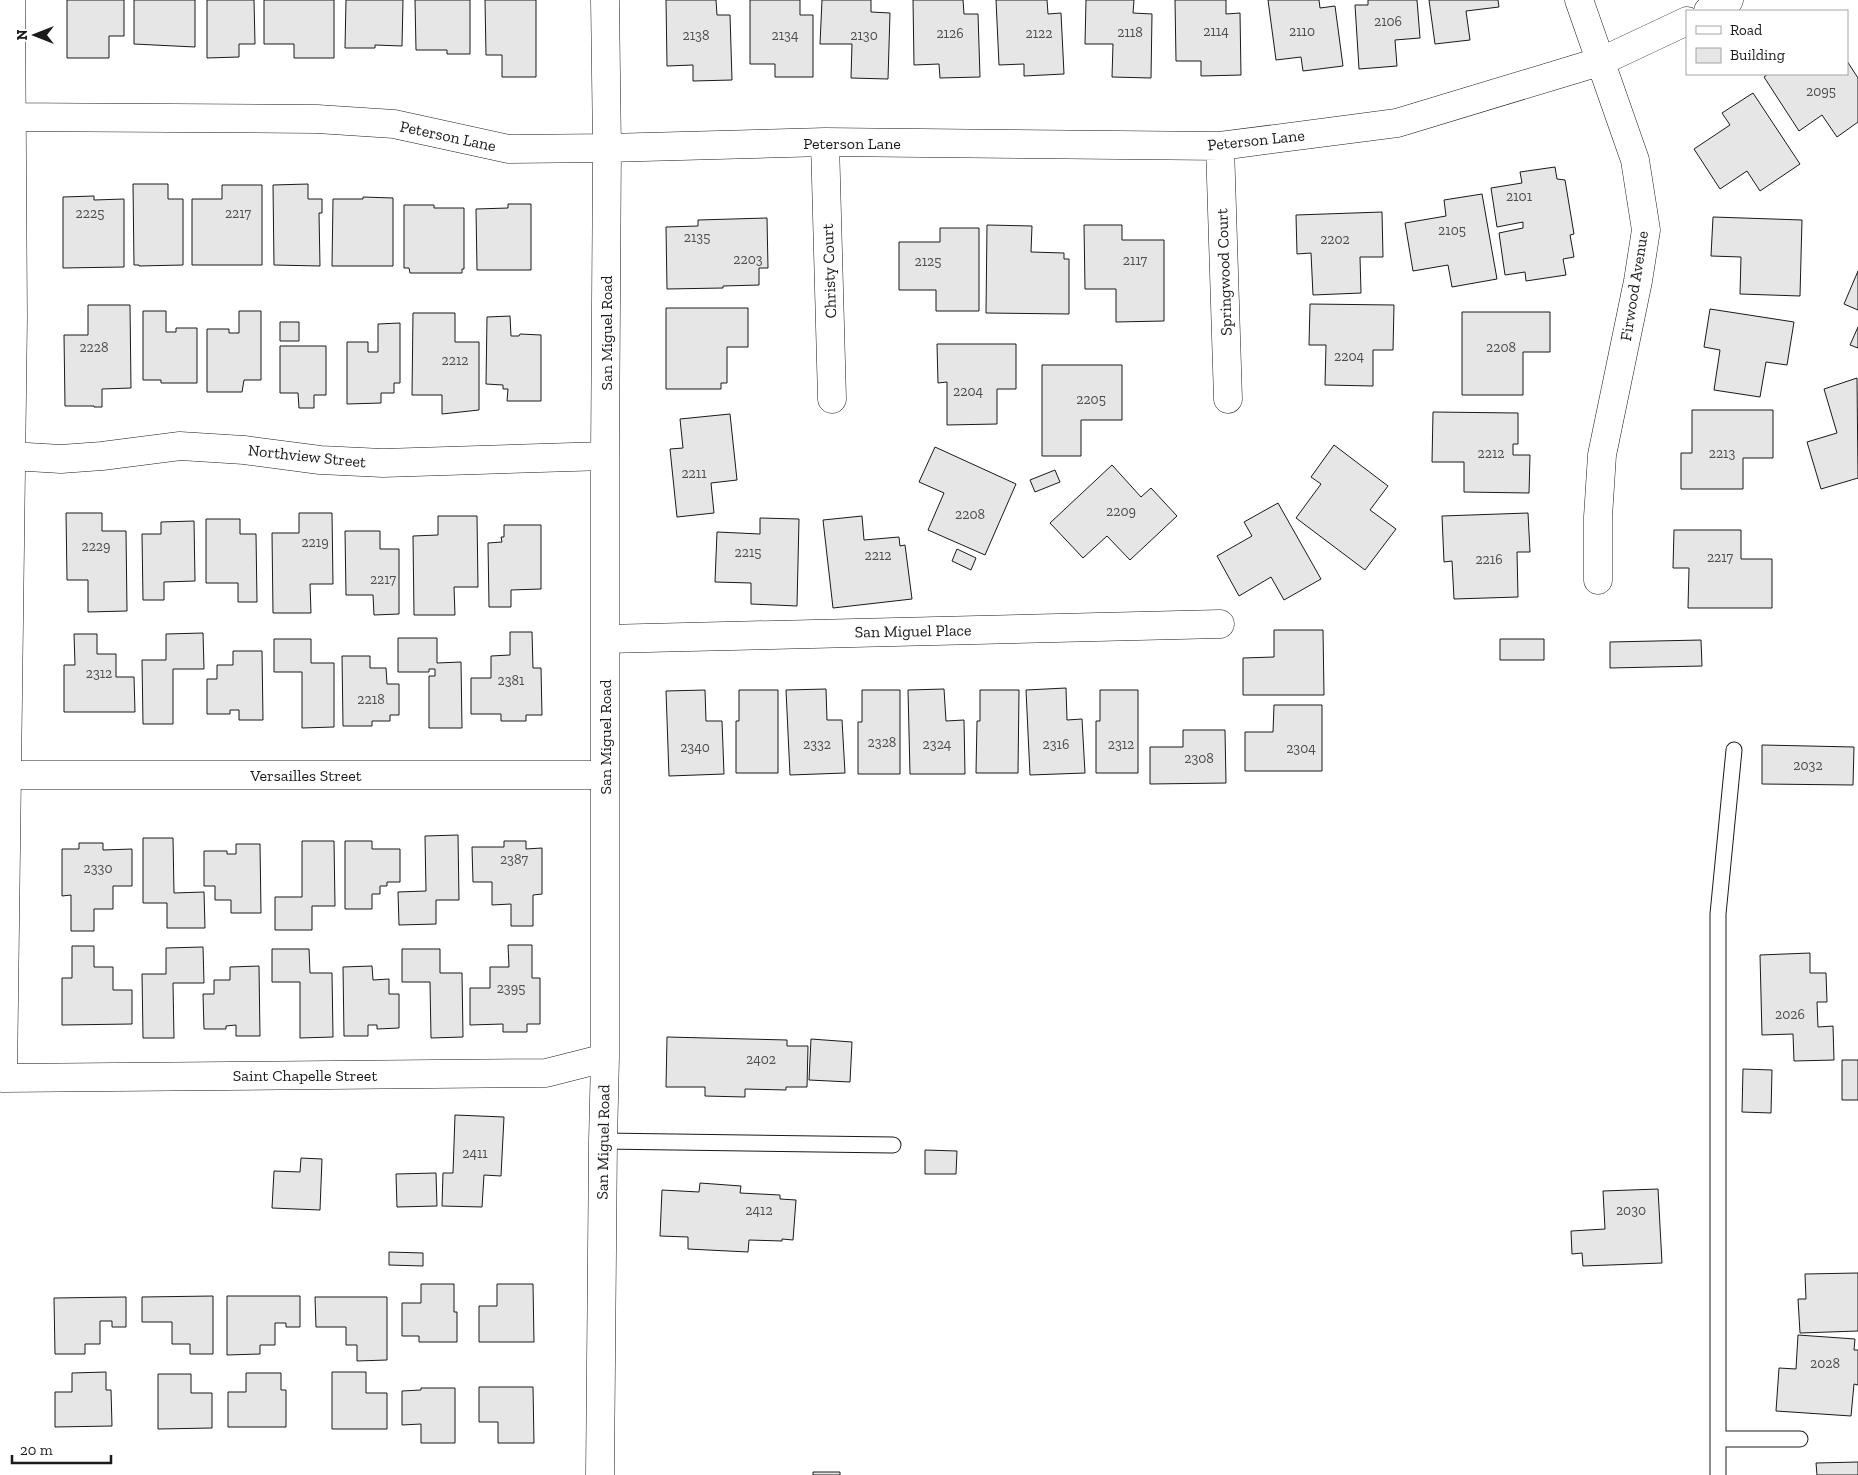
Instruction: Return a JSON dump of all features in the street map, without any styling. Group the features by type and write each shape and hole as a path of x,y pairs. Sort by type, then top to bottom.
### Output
{"street":[{"path":"7,775 13,318 6,117 11,0"},
{"name":"San Miguel Road","path":"600,1475 602,1141 605,1058 607,148 605,0"},
{"name":"Firwood Avenue","path":"1579,0 1602,61 1635,160 1646,230 1638,282 1602,455 1598,517 1598,580"},
{"path":"1710,10 1729,0"},
{"name":"Peterson Lane","path":"6,117 317,118 394,124 509,149 825,142 1220,146 1396,123 1602,61 1686,21"},
{"name":"Christy Court","path":"825,142 832,399"},
{"name":"Springwood Court","path":"1220,146 1228,399"},
{"name":"Northview Street","path":"11,456 61,459 180,446 244,450 320,460 383,463 605,456"},
{"name":"San Miguel Place","path":"605,638 1220,624"},
{"name":"Versailles Street","path":"7,775 605,775"},
{"name":"Saint Chapelle Street","path":"7,775 3,1078 546,1073 605,1058"}],"lane":[{"path":"1718,1475 1718,914 1734,750"},
{"path":"602,1141 893,1145"},
{"path":"1718,1439 1800,1438"}],"building":[{"path":"67,0 124,0 124,36 109,36 109,58 67,58"},
{"path":"134,0 195,0 195,47 134,44"},
{"path":"207,0 254,0 255,44 239,44 239,57 207,58"},
{"path":"264,0 334,0 334,58 294,58 294,44 264,44"},
{"path":"346,0 403,0 402,46 375,45 375,48 345,48"},
{"path":"415,0 470,0 470,54 447,54 447,50 416,50"},
{"path":"485,0 536,0 536,77 502,77 502,55 486,55"},
{"path":"666,0 716,0 717,15 730,15 732,80 693,81 693,65 667,66"},
{"path":"750,0 800,0 800,15 813,15 813,77 775,77 775,64 750,64"},
{"path":"822,0 871,0 871,12 890,13 888,79 851,78 852,44 820,44"},
{"path":"913,0 963,0 964,14 978,14 980,77 940,78 939,64 914,65"},
{"path":"996,0 1047,0 1048,14 1061,13 1064,74 1024,76 1024,64 999,65"},
{"path":"1086,0 1134,0 1133,13 1152,14 1151,78 1112,77 1113,44 1085,44"},
{"path":"1175,0 1226,0 1226,14 1240,13 1241,75 1201,76 1201,61 1176,61"},
{"path":"1268,0 1319,0 1320,8 1335,6 1343,66 1303,71 1301,57 1276,60"},
{"path":"1368,0 1417,0 1420,38 1395,40 1397,66 1359,69 1355,5 1368,5"},
{"path":"1429,0 1498,0 1499,7 1466,11 1470,40 1435,44"},
{"path":"1848,63 1858,78 1858,122 1837,137 1822,115 1799,131 1764,77 1767,75 1848,75"},
{"path":"1753,93 1800,164 1760,191 1747,171 1720,189 1694,149 1730,125 1722,113"},
{"path":"1555,167 1557,179 1565,180 1574,234 1570,235 1574,257 1563,259 1566,275 1526,281 1525,272 1505,275 1499,233 1523,228 1523,222 1497,227 1491,188 1522,183 1520,172"},
{"path":"133,184 168,184 168,199 183,199 183,265 134,265"},
{"path":"308,184 308,199 322,199 322,213 319,213 320,266 274,265 273,185"},
{"path":"222,185 262,185 262,265 192,265 192,199 222,199"},
{"path":"1482,194 1497,279 1452,287 1448,265 1413,271 1405,223 1446,216 1444,200"},
{"path":"94,196 94,200 124,199 124,267 63,268 63,197"},
{"path":"363,197 393,198 393,266 332,266 333,199 363,199"},
{"path":"508,204 531,204 531,270 477,270 476,209 508,208"},
{"path":"404,205 464,208 464,269 462,269 462,273 410,273 409,268 404,268"},
{"path":"1382,212 1383,257 1360,257 1361,293 1313,295 1311,253 1297,254 1296,215"},
{"path":"1713,217 1802,220 1800,296 1740,294 1741,257 1711,256"},
{"path":"767,218 768,268 759,268 759,285 667,289 666,227 698,226 698,220"},
{"path":"987,225 1032,226 1031,252 1064,253 1064,259 1069,259 1069,314 986,313"},
{"path":"1084,225 1122,225 1122,240 1164,240 1164,321 1116,322 1116,289 1085,289"},
{"path":"940,228 979,228 979,311 936,311 936,290 899,290 899,242 940,242"},
{"path":"1858,271 1858,310 1844,304"},
{"path":"1310,304 1394,305 1393,350 1373,350 1373,386 1325,385 1326,345 1309,345"},
{"path":"88,305 130,305 131,388 102,389 102,407 65,406 64,335 88,335"},
{"path":"666,308 748,308 748,347 727,347 727,383 721,383 721,389 666,389"},
{"path":"1710,309 1794,322 1787,365 1766,362 1760,397 1714,390 1720,350 1704,347"},
{"path":"143,311 166,311 166,332 176,332 176,328 197,328 197,383 161,383 161,380 143,380"},
{"path":"239,311 261,311 261,380 244,380 242,392 207,392 207,329 229,329 229,333 239,333"},
{"path":"1462,312 1550,312 1550,352 1523,352 1523,395 1462,395"},
{"path":"413,313 455,313 455,342 479,342 479,410 442,414 442,395 412,395"},
{"path":"510,316 511,336 519,336 520,334 541,335 541,401 507,401 508,389 503,389 503,385 486,384 487,317"},
{"path":"280,322 299,322 299,341 280,341"},
{"path":"400,323 400,383 394,383 394,393 381,393 381,403 347,404 347,342 368,342 368,352 378,352 378,324"},
{"path":"1858,327 1858,348 1850,345"},
{"path":"937,344 1016,344 1016,389 997,389 997,424 947,425 947,382 938,383"},
{"path":"280,346 326,346 326,395 314,395 314,408 299,408 298,393 280,393"},
{"path":"1042,365 1122,365 1122,420 1081,420 1081,456 1042,456"},
{"path":"1857,378 1858,478 1821,489 1807,442 1837,433 1824,389"},
{"path":"1692,410 1773,410 1773,458 1743,458 1743,489 1681,489 1681,453 1692,453"},
{"path":"1433,412 1518,413 1518,444 1513,444 1513,455 1530,455 1529,493 1464,492 1464,462 1432,462"},
{"path":"730,414 737,480 711,483 714,513 677,517 670,449 683,448 680,419"},
{"path":"1334,445 1388,486 1370,510 1396,529 1365,570 1296,518 1321,484 1311,477"},
{"path":"935,447 1016,484 985,555 928,530 944,493 919,482"},
{"path":"1112,465 1141,497 1151,488 1177,516 1130,560 1107,536 1083,558 1050,523"},
{"path":"1055,470 1060,482 1035,492 1030,480"},
{"path":"1278,503 1321,579 1284,600 1271,577 1239,596 1217,556 1252,536 1244,522"},
{"path":"66,513 102,513 102,531 126,531 127,611 88,612 88,580 67,580"},
{"path":"299,513 332,513 333,584 310,584 311,613 273,613 272,533 299,533"},
{"path":"1528,513 1530,552 1517,552 1518,597 1454,599 1452,561 1444,562 1442,516"},
{"path":"438,516 477,516 478,587 454,587 455,615 414,615 413,536 438,535"},
{"path":"862,516 864,540 899,537 900,546 905,545 912,599 833,608 823,520"},
{"path":"760,518 799,519 797,606 751,604 751,583 715,582 717,532 760,534"},
{"path":"206,519 240,519 240,534 256,534 257,602 238,602 238,583 206,583"},
{"path":"194,521 195,581 164,582 164,600 143,600 142,534 161,534 161,522"},
{"path":"504,525 541,525 541,589 511,590 511,607 489,607 488,543 502,542 501,537 504,537"},
{"path":"1674,530 1741,530 1741,559 1772,559 1772,608 1688,608 1689,568 1673,568"},
{"path":"345,531 380,531 380,549 399,549 399,614 374,615 373,595 346,595"},
{"path":"957,549 976,558 971,570 952,561"},
{"path":"1274,630 1323,630 1324,695 1243,695 1243,658 1274,657"},
{"path":"510,632 532,632 533,668 541,668 542,715 526,715 526,721 501,721 501,714 471,714 471,678 491,678 491,656 510,655"},
{"path":"203,633 204,669 173,669 173,724 143,724 142,660 166,660 166,634"},
{"path":"74,634 97,634 97,654 116,654 116,677 134,677 135,712 64,712 64,665 75,665"},
{"path":"398,638 437,638 437,663 461,662 462,728 429,728 429,676 435,676 435,669 429,669 429,672 398,672"},
{"path":"274,639 311,639 311,663 334,663 334,727 302,728 302,672 274,672"},
{"path":"1500,639 1544,639 1544,660 1500,660"},
{"path":"1701,640 1702,666 1610,668 1610,642"},
{"path":"233,651 262,651 263,720 239,720 239,710 230,710 230,714 207,714 207,679 217,679 217,665 233,665"},
{"path":"342,656 370,656 370,668 386,668 387,684 399,684 399,715 390,715 390,721 372,721 372,726 343,726"},
{"path":"1066,688 1067,720 1082,719 1085,773 1030,775 1026,690"},
{"path":"826,689 827,720 842,720 845,773 790,775 786,690"},
{"path":"944,689 946,721 964,720 965,774 910,774 908,690"},
{"path":"705,690 706,721 722,721 724,774 669,776 666,691"},
{"path":"739,690 778,690 778,773 736,773 736,721 739,721"},
{"path":"862,690 900,690 900,774 858,774 858,722 862,722"},
{"path":"980,690 1019,690 1018,773 976,773 977,721 980,721"},
{"path":"1100,690 1138,690 1138,773 1096,773 1096,721 1100,721"},
{"path":"1274,705 1322,705 1322,771 1245,771 1245,732 1273,732"},
{"path":"1183,730 1225,730 1226,783 1150,784 1150,747 1183,747"},
{"path":"1762,745 1854,747 1853,785 1762,784"},
{"path":"458,835 459,900 436,900 436,924 399,925 398,892 426,891 425,836"},
{"path":"143,838 173,838 174,893 204,892 205,928 167,928 167,903 143,903"},
{"path":"302,841 334,841 335,906 312,906 312,930 275,930 275,897 302,897"},
{"path":"345,841 372,841 372,849 400,849 400,882 387,882 387,886 380,886 380,894 372,894 372,909 345,909"},
{"path":"504,841 526,841 526,849 542,848 542,894 533,895 533,926 511,926 511,904 492,905 492,882 473,882 472,847 504,847"},
{"path":"79,843 103,843 103,850 132,849 132,886 113,886 113,909 94,909 94,931 71,931 71,895 62,896 62,849 79,849"},
{"path":"236,844 260,844 261,913 231,913 231,900 215,900 215,886 204,886 204,851 227,851 227,854 236,854"},
{"path":"508,945 532,945 532,978 540,978 540,1024 527,1024 527,1032 503,1032 503,1024 470,1025 470,988 490,988 490,967 509,967"},
{"path":"72,946 94,946 94,967 113,967 113,990 132,990 132,1024 62,1025 62,978 72,978"},
{"path":"203,947 204,983 173,983 174,1038 143,1038 142,974 166,974 166,948"},
{"path":"272,949 309,949 310,973 332,973 333,1037 300,1038 300,982 272,982"},
{"path":"402,949 440,949 440,973 462,973 463,1037 431,1038 430,982 402,982"},
{"path":"1810,953 1810,973 1826,973 1827,1002 1817,1002 1818,1027 1833,1026 1834,1060 1794,1061 1793,1034 1762,1035 1760,955"},
{"path":"259,966 260,1036 236,1036 236,1025 226,1026 226,1029 204,1029 203,994 214,994 214,980 230,980 230,967"},
{"path":"372,966 373,980 389,979 389,994 399,994 399,1028 377,1029 377,1025 368,1025 368,1036 344,1036 343,967"},
{"path":"667,1037 787,1040 787,1046 808,1046 807,1087 786,1087 786,1090 745,1089 745,1097 705,1096 705,1087 666,1087"},
{"path":"811,1039 852,1042 850,1082 809,1080"},
{"path":"1842,1060 1858,1060 1858,1100 1842,1100"},
{"path":"1743,1069 1772,1070 1771,1113 1742,1112"},
{"path":"455,1115 504,1117 501,1176 484,1175 482,1207 442,1206 443,1173 453,1173"},
{"path":"925,1150 957,1151 956,1174 925,1174"},
{"path":"301,1158 322,1159 320,1210 272,1208 274,1171 300,1172"},
{"path":"436,1173 437,1206 397,1207 396,1174"},
{"path":"700,1183 741,1186 740,1193 780,1195 780,1199 796,1200 793,1240 749,1240 748,1252 688,1249 688,1237 660,1236 662,1190 699,1192"},
{"path":"1658,1189 1662,1263 1583,1266 1582,1253 1572,1254 1571,1231 1605,1229 1603,1191"},
{"path":"389,1252 423,1253 423,1266 389,1265"},
{"path":"1858,1273 1858,1331 1800,1333 1798,1299 1806,1299 1805,1274"},
{"path":"421,1284 454,1284 454,1312 457,1312 457,1342 419,1342 419,1336 402,1336 402,1303 421,1303"},
{"path":"497,1284 533,1284 534,1342 479,1342 479,1306 497,1306"},
{"path":"213,1296 213,1354 190,1354 190,1344 172,1344 172,1322 142,1322 142,1297"},
{"path":"227,1296 300,1296 300,1327 286,1327 286,1323 275,1323 275,1345 260,1345 260,1354 227,1355"},
{"path":"126,1297 126,1327 112,1327 112,1321 100,1321 100,1344 85,1344 85,1354 55,1354 54,1298"},
{"path":"315,1297 387,1297 387,1360 357,1361 357,1345 346,1345 346,1327 316,1327"},
{"path":"1798,1335 1855,1339 1854,1350 1858,1350 1858,1385 1854,1384 1851,1416 1776,1411 1779,1368 1796,1369"},
{"path":"106,1372 106,1390 111,1390 112,1426 55,1427 55,1392 72,1392 72,1373"},
{"path":"332,1372 366,1372 366,1393 387,1393 387,1429 332,1429"},
{"path":"246,1373 281,1373 281,1390 286,1390 286,1427 228,1427 228,1392 246,1392"},
{"path":"158,1374 191,1374 191,1393 212,1393 212,1428 158,1429"},
{"path":"479,1387 533,1387 534,1443 498,1443 498,1422 479,1422"},
{"path":"421,1388 455,1388 455,1443 421,1443 421,1424 402,1425 402,1391 421,1390"},
{"path":"1858,1462 1858,1475 1817,1475 1816,1463"},
{"path":"813,1472 840,1472 840,1475 813,1475"}]}
